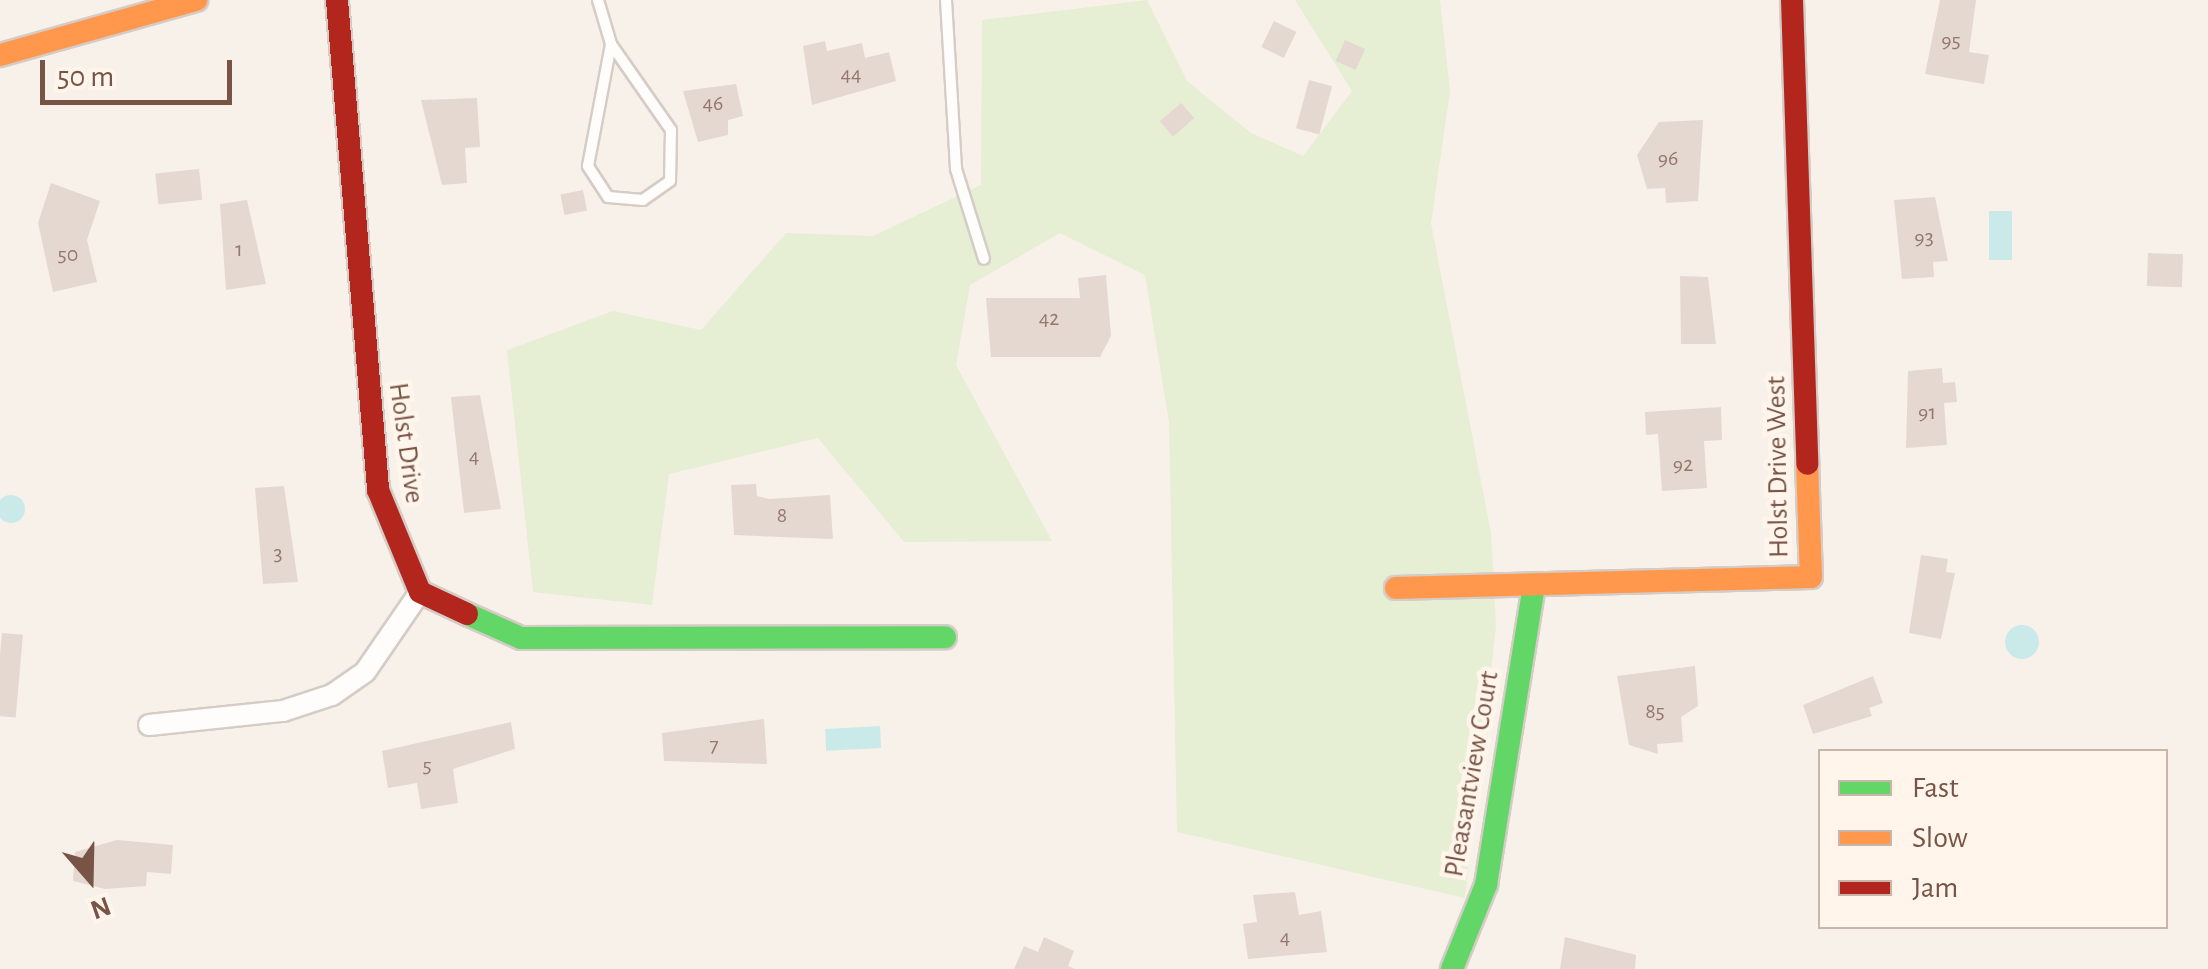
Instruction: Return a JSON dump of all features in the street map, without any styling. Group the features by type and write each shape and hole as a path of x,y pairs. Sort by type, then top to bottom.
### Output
{"street":[{"path":"0,56 196,0"},
{"name":"Holst Drive","path":"337,0 378,490 420,592"},
{"name":"Holst Drive West","path":"1396,588 1811,577 1792,0"},
{"name":"Pleasantview Court","path":"1452,969 1486,885 1534,585"},
{"path":"149,725 282,711 332,695 365,672 420,592 521,638 946,637"}],"lane":[{"path":"598,0 610,44 670,130 670,181 643,200 608,197 588,166 610,44"},
{"path":"946,0 956,168 984,259"}],"green space":[{"path":"1147,0 1187,81 1251,133 1303,156 1352,91 1295,0 1440,0 1450,91 1431,223 1491,533 1496,627 1465,898 1177,832 1169,422 1145,275 1060,233 970,285 956,365 1052,541 904,542 818,438 669,474 652,605 533,592 507,350 613,311 701,330 786,233 873,236 981,185 982,20"}],"water":[{"path":"1989,211 2012,211 2012,260 1989,260"},
{"path":"6,496 16,496 24,504 24,514 16,522 6,522 -1,516 -1,502"},
{"path":"2022,625 2034,630 2039,642 2034,654 2022,659 2010,654 2005,642 2010,630"},
{"path":"880,726 881,748 826,751 825,729"}],"building":[{"path":"1940,0 1976,0 1969,52 1989,55 1984,84 1925,74"},
{"path":"1274,21 1296,32 1284,58 1261,47"},
{"path":"1345,40 1365,49 1356,70 1336,61"},
{"path":"825,41 827,51 862,43 865,58 889,52 896,81 812,105 803,46"},
{"path":"1309,80 1332,86 1319,135 1296,128"},
{"path":"736,84 743,116 728,120 728,135 698,142 683,91"},
{"path":"477,98 480,147 465,148 467,183 442,185 421,100"},
{"path":"1181,103 1194,118 1173,136 1160,121"},
{"path":"1703,120 1698,201 1666,203 1665,188 1647,189 1637,155 1659,122"},
{"path":"199,169 202,200 158,204 155,174"},
{"path":"51,183 100,201 87,240 97,282 53,292 38,223"},
{"path":"583,190 587,211 564,215 560,194"},
{"path":"1935,197 1948,261 1933,262 1934,277 1902,279 1894,200"},
{"path":"247,200 266,284 226,290 220,204"},
{"path":"2148,253 2183,254 2182,287 2147,286"},
{"path":"1106,275 1111,336 1100,357 991,357 986,298 1080,298 1078,278"},
{"path":"1680,276 1708,277 1716,344 1681,344"},
{"path":"1942,368 1943,383 1955,382 1957,402 1944,403 1947,445 1906,448 1908,371"},
{"path":"480,395 501,509 464,513 451,397"},
{"path":"1721,407 1722,440 1704,441 1707,488 1662,491 1658,434 1646,435 1645,412"},
{"path":"756,484 757,496 769,499 830,495 833,539 734,535 731,485"},
{"path":"284,486 298,582 263,584 255,488"},
{"path":"1921,555 1948,559 1946,572 1955,573 1941,639 1909,633"},
{"path":"2,633 23,635 16,718 0,716"},
{"path":"1695,666 1698,706 1681,717 1683,742 1657,744 1658,754 1629,745 1617,676"},
{"path":"1873,676 1883,703 1869,708 1872,716 1813,734 1803,705"},
{"path":"764,719 767,764 664,761 662,733"},
{"path":"511,722 515,749 453,769 458,803 421,809 417,783 388,788 382,751"},
{"path":"117,840 173,845 171,874 147,872 146,886 105,889 73,881 75,852"},
{"path":"1295,892 1299,915 1321,911 1327,952 1248,959 1243,924 1257,922 1253,895"},
{"path":"1044,937 1074,951 1068,966 1075,969 1014,969 1024,946 1038,952"},
{"path":"1565,937 1636,955 1635,969 1560,969"}],"traffic: fast":[{"path":"1452,969 1486,885 1534,585"},
{"path":"467,614 521,638 945,637"}],"traffic: slow":[{"path":"0,55 196,0"},
{"path":"1396,588 1811,577 1807,464"}],"traffic: jam":[{"path":"337,0 378,490 420,592 467,614"},
{"path":"1792,0 1807,464"}]}
